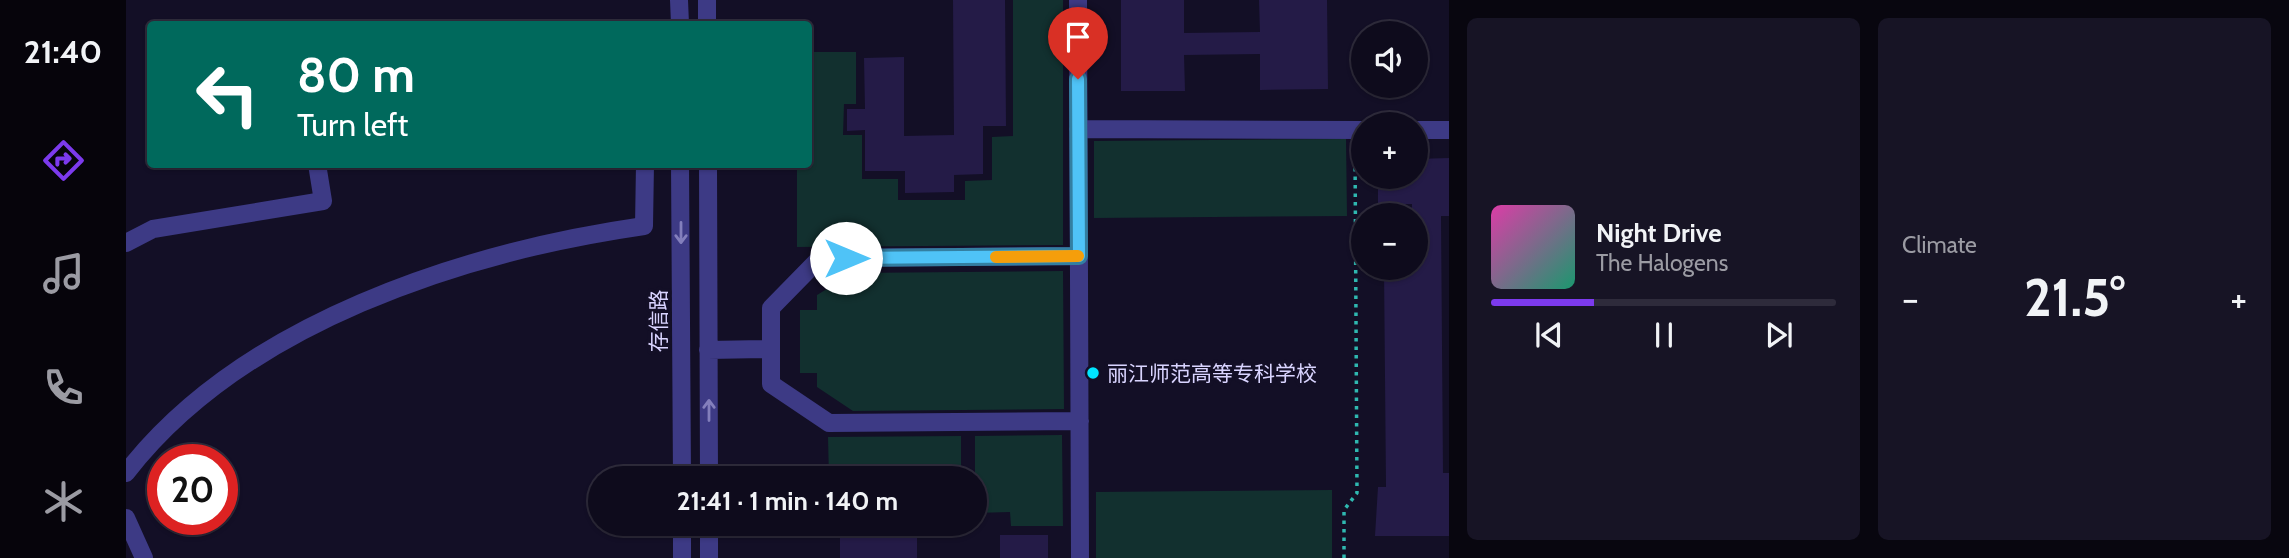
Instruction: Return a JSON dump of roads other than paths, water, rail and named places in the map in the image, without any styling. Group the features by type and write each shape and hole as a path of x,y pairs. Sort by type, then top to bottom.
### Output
{"street":[{"path":"679,0 680,21"},
{"path":"707,0 707,21"},
{"path":"1078,0 1080,558"},
{"path":"1078,129 1351,130"},
{"path":"1428,130 1449,130"},
{"path":"126,243 152,229 323,201 318,168"},
{"path":"126,473 146,447 177,419 244,367 303,332 376,297 443,271 513,251 556,240 644,226 645,168"},
{"name":"存信路","path":"680,168 682,466"},
{"path":"708,168 709,466"},
{"path":"1079,256 820,258 771,308 771,384 828,423 1080,421"},
{"path":"708,350 771,349"},
{"path":"126,518 144,558"},
{"path":"682,536 682,558"},
{"path":"709,536 709,558"}],"place":[{"name":"丽江师范高等专科学校","path":"1093,373"}]}
